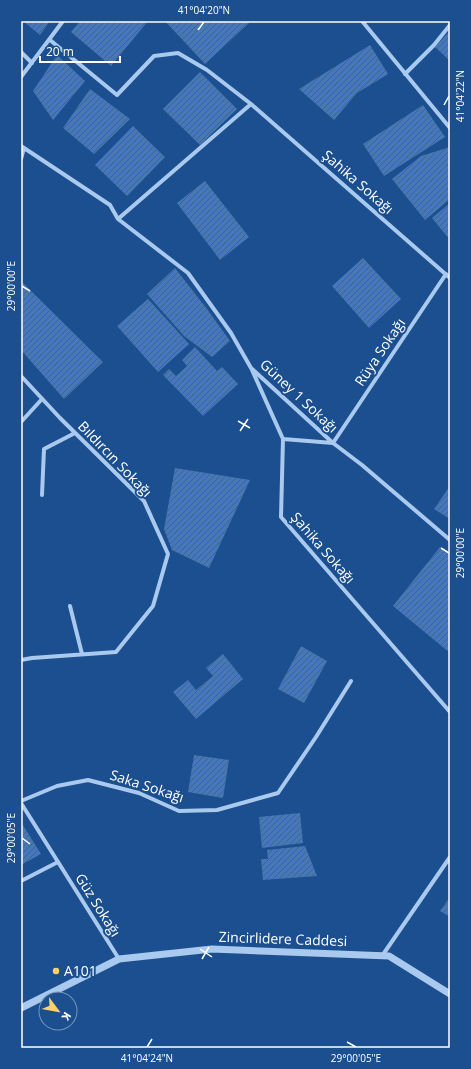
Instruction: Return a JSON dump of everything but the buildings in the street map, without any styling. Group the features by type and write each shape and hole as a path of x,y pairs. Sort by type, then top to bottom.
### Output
{"street":[{"path":"21,77 63,21"},
{"path":"362,21 450,128"},
{"path":"405,74 434,45 450,25"},
{"name":"Şahika Sokağı","path":"50,40 117,95 154,56 178,53 207,70 251,104 450,278"},
{"path":"21,52 32,63"},
{"path":"118,219 251,104"},
{"path":"21,159 23,147"},
{"name":"Güney 1 Sokağı","path":"23,147 110,205 118,219 188,273 231,333 251,368 333,443 362,465 450,540"},
{"name":"Rüya Sokağı","path":"333,443 446,274"},
{"name":"Şahika Sokağı","path":"251,368 283,439 281,517 450,712"},
{"name":"Bıldırcın Sokağı","path":"21,376 75,433 144,501 168,554 153,606 116,652 21,660"},
{"path":"21,422 42,399"},
{"path":"42,495 44,449 75,433"},
{"path":"283,439 333,443"},
{"path":"70,606 82,654"},
{"name":"Saka Sokağı","path":"21,802 57,786 88,780 140,793 179,811 216,810 278,794 351,681"},
{"name":"Güz Sokağı","path":"21,802 119,959"},
{"path":"382,956 450,857"},
{"path":"21,881 58,862"},
{"name":"Zincirlidere Caddesi","path":"21,1008 119,959 212,949 389,956 450,994"}],"place":[{"name":"А101","path":"56,971"}]}
